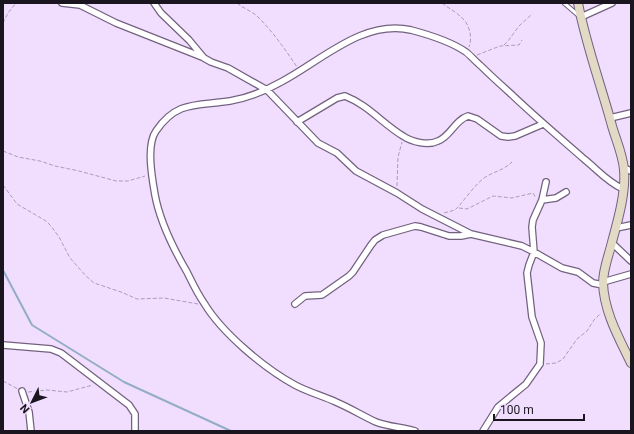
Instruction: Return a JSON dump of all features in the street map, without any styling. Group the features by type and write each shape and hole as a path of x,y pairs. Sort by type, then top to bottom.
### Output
{"street":[{"path":"62,3 80,5 116,23 228,68 267,90 318,143 337,153 356,171 397,193 422,209 472,234 516,244 534,252 562,268 578,272 594,283 603,284 631,274"},
{"path":"154,3 161,13 190,40 204,58"},
{"path":"578,3 610,118 628,169 616,228 607,258 603,284 607,307 612,323 631,363"},
{"path":"581,18 612,3"},
{"path":"415,431 404,427 377,422 334,401 299,387 285,379 244,349 204,304 166,231 156,204 150,154 154,133 177,111 188,105 229,101 249,97 267,90 300,72 344,43 375,31 390,28 408,29 443,40 469,55 543,124 610,182 623,189"},
{"path":"297,122 337,98 346,96 362,105 404,137 419,142 434,143 444,138 459,121 468,116 477,118 501,136 508,137 543,124"},
{"path":"610,118 631,113"},
{"path":"483,431 498,407 526,384 540,364 542,347 532,317 527,273 534,252 532,227 533,220 542,200 546,182"},
{"path":"542,200 556,198 566,192"},
{"path":"616,228 631,225"},
{"path":"295,304 305,296 322,295 349,276 356,269 375,240 383,236 415,226 449,236 472,234"},
{"path":"612,242 631,261"},
{"path":"3,345 51,349 61,353 133,410 135,414 135,431"},
{"path":"22,391 29,412 31,431"}],"lane":[{"path":"564,3 581,18"}],"path":[{"path":"3,23 8,13 16,3"},
{"path":"237,3 264,23 300,72"},
{"path":"442,3 463,18 466,23 471,38 469,55 495,47 519,45 522,40"},
{"path":"503,46 519,26 531,15"},
{"path":"397,193 398,157 404,137"},
{"path":"3,151 18,157 79,170 116,181 128,180 152,174"},
{"path":"436,216 455,210 481,181 491,174 503,170 512,162"},
{"path":"3,185 16,204 51,226 59,237 70,258 94,283 137,299 164,298 186,303 204,304"},
{"path":"458,207 466,209 493,196 516,198 533,193 537,200 542,200"},
{"path":"540,364 556,364 563,359 577,339 587,331 594,320 607,307"},
{"path":"3,381 22,391 30,392 53,390 66,392 89,387 99,382"}],"waterway":[{"path":"3,271 32,325 124,382 231,431"}]}
